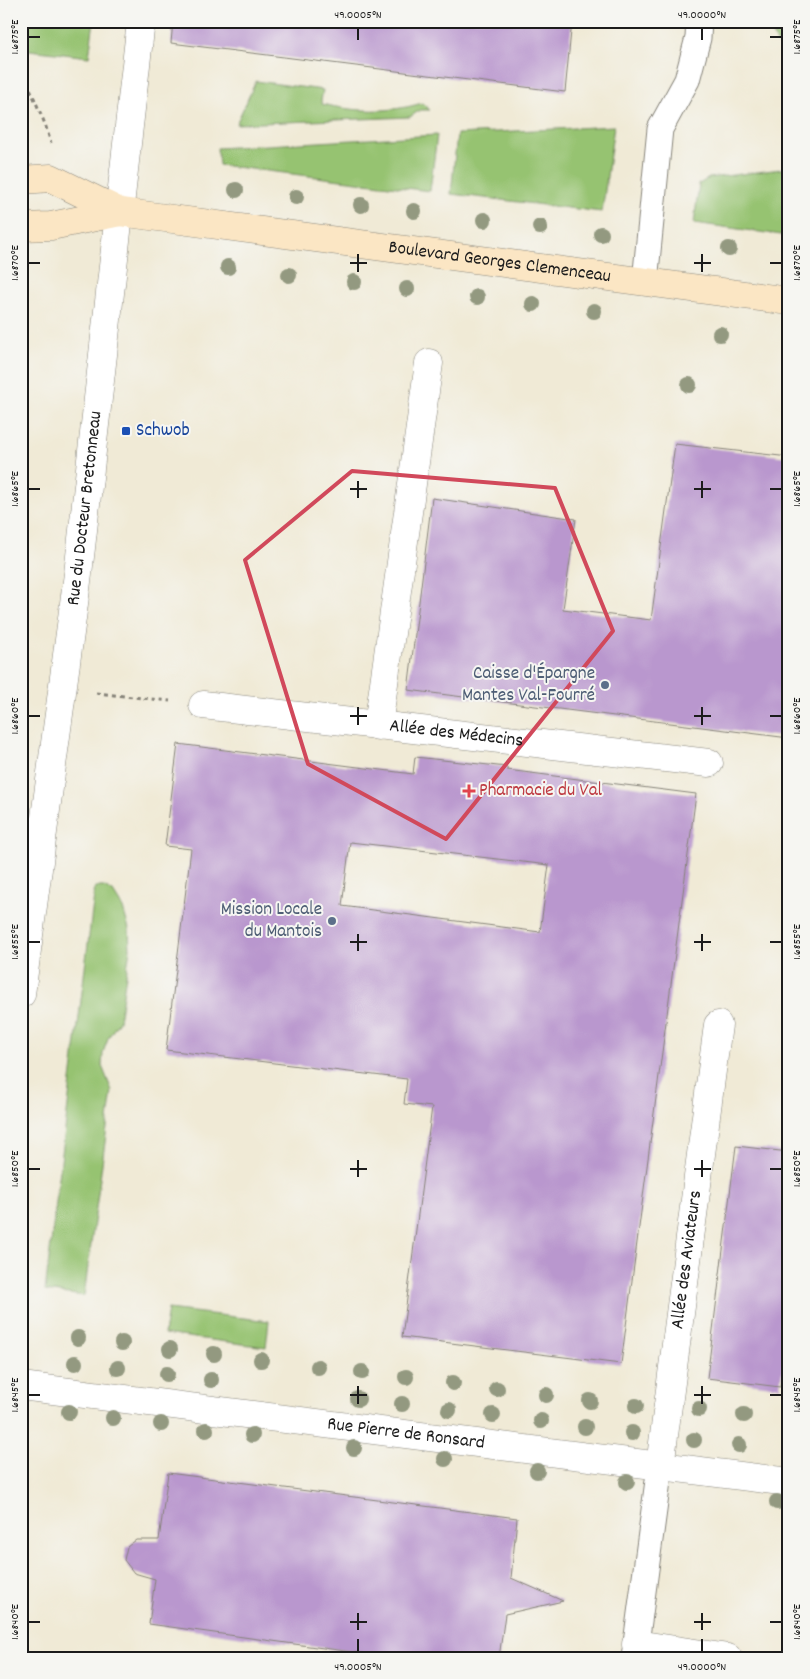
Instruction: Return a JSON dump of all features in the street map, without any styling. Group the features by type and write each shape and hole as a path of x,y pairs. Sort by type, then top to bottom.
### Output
{"main road":[{"name":"Boulevard Georges Clemenceau","path":"21,180 51,178 120,212 789,301"},
{"name":"Boulevard Georges Clemenceau","path":"21,227 51,226 120,212"}],"street":[{"name":"Rue du Docteur Bretonneau","path":"21,994 78,574 141,21"},
{"path":"378,726 428,363"},
{"name":"Allée des Médecins","path":"204,705 709,763"},
{"name":"Allée des Aviateurs","path":"660,1466 718,1025"},
{"name":"Rue Pierre de Ronsard","path":"21,1386 789,1482"},
{"path":"635,1651 728,1658"}],"lane":[{"path":"645,282 660,129 687,80 698,38 699,21"},
{"path":"635,1651 660,1466"}],"path":[{"path":"118,695 204,705"}],"highlighted area":[{"path":"352,471 555,488 613,631 446,839 308,764 245,560"}],"green space":[{"path":"21,21 94,21 89,57 21,49"},
{"path":"762,21 784,21 789,29 789,58"},
{"path":"256,81 323,90 322,104 334,107 385,110 422,103 430,110 420,110 410,117 236,124"},
{"path":"614,126 602,212 451,194 457,134"},
{"path":"437,135 430,191 219,165 217,148"},
{"path":"789,168 789,236 694,223 699,184 709,178"},
{"path":"95,887 104,887 113,892 123,908 129,929 130,949 119,1021 108,1038 103,1053 102,1066 112,1091 84,1296 45,1291"},
{"path":"168,1309 269,1321 266,1347 164,1334"}],"building":[{"path":"173,21 572,21 565,92 171,43"},
{"path":"675,444 789,457 789,738 408,690 432,498 576,519 563,609 651,620"},
{"path":"178,744 413,774 415,757 507,767 507,770 696,794 621,1364 402,1337 432,1107 404,1104 407,1079 166,1050 191,849 165,846","holes":["350,842 549,865 540,932 342,906"]},
{"path":"736,1146 789,1152 789,1312 780,1387 707,1378"},
{"path":"168,1473 517,1518 511,1578 563,1601 505,1614 499,1658 396,1658 149,1624 155,1579 134,1573 124,1560 127,1547 136,1540 159,1540"}],"place":[{"name":"Schwob","path":"126,431"},
{"name":"Caisse d'Épargne Mantes Val-Fourré","path":"605,685"},
{"name":"Pharmacie du Val","path":"469,791"},
{"name":"Mission Locale du Mantois","path":"332,921"}]}
